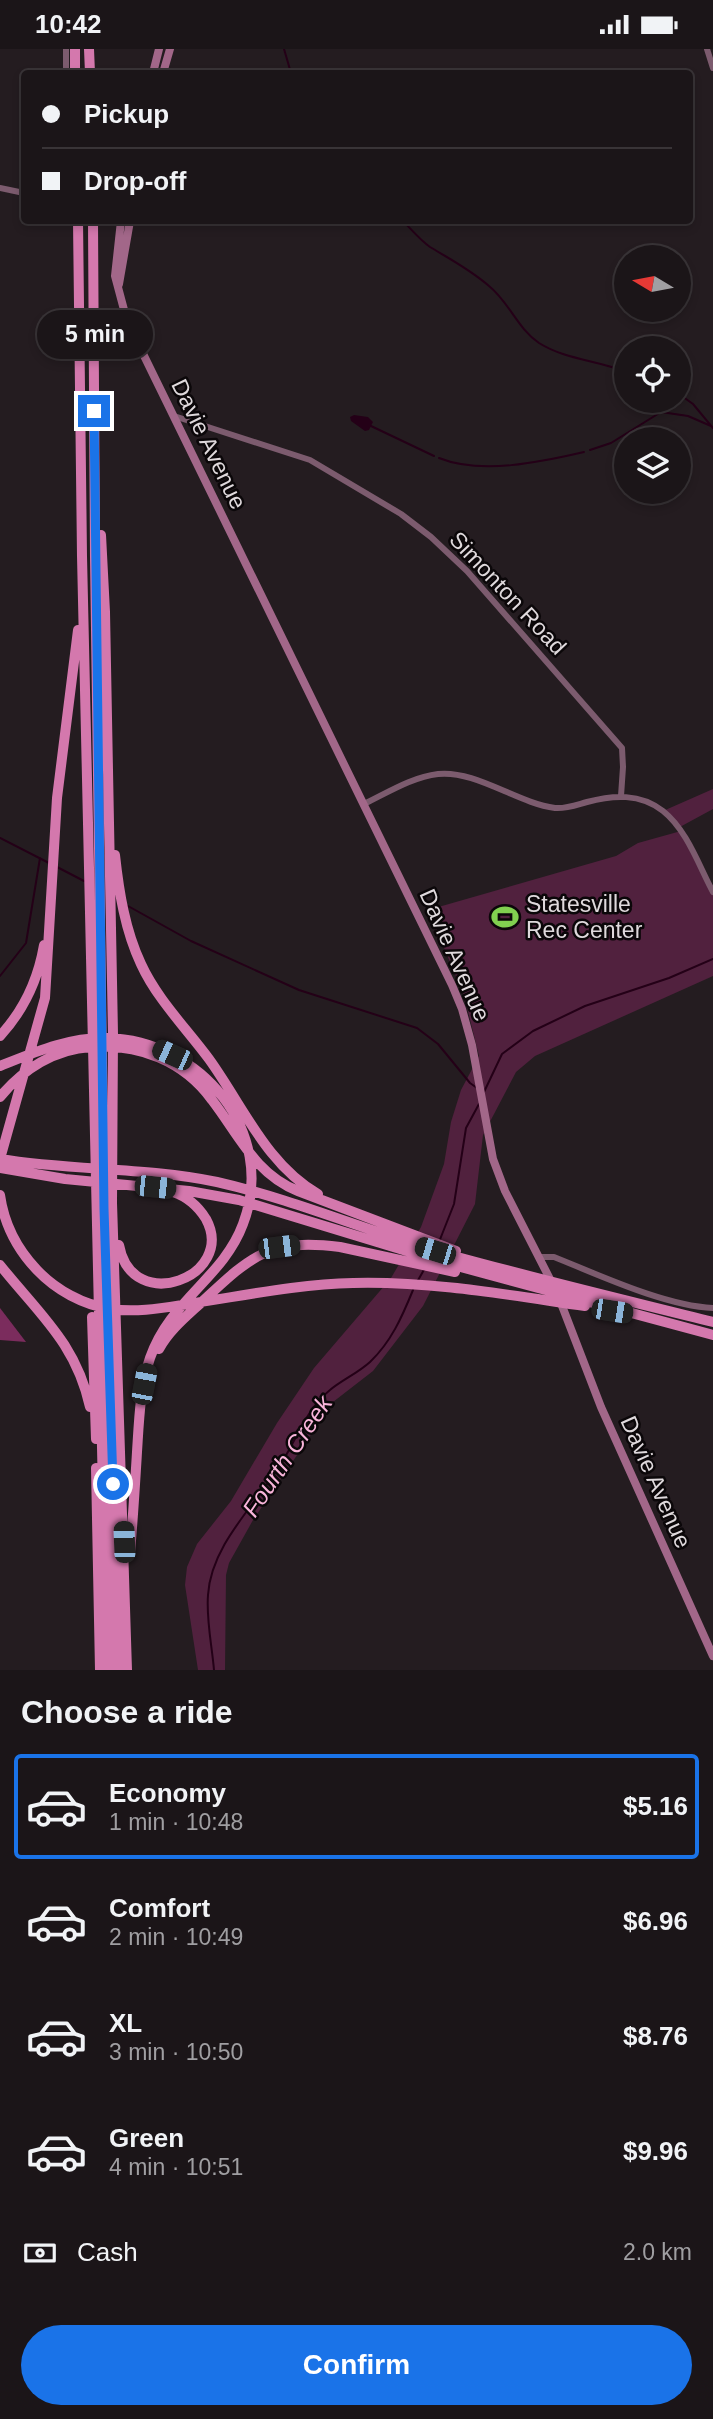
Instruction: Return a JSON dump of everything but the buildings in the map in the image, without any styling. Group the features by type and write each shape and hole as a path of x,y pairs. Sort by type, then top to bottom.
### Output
{"highway":[{"path":"75,49 75,70"},
{"path":"89,49 90,70"},
{"path":"78,224 82,556 103,1033 92,1319 100,1670"},
{"path":"93,224 94,387 110,883 152,985 219,1074 268,1150 285,1170 301,1183 354,1210 418,1250"},
{"path":"94,387 112,832 106,907 103,1053 117,1670"},
{"path":"82,556 78,628 61,760 53,855 46,997 0,1157 82,1168 190,1177 242,1188 448,1259 508,1270 713,1322"},
{"path":"0,1036 22,1008 31,991 39,969 51,903"},
{"path":"0,1066 70,1041 108,1038 138,1042 172,1055 199,1070 227,1100 244,1133 250,1161 251,1186 239,1235 225,1258 177,1308 149,1359 140,1407 126,1598"},
{"path":"0,1097 26,1072 66,1051 100,1046 142,1051 173,1064 201,1087 212,1099 245,1150 270,1175 293,1189 354,1210"},
{"path":"103,1053 112,1203 127,1670"},
{"path":"0,1168 239,1200 418,1250 547,1291 713,1335"},
{"path":"112,1203 120,1254 128,1266 148,1282 176,1283 197,1271 207,1257 209,1225 200,1209 190,1200 155,1187"},
{"path":"0,1195 9,1231 27,1260 68,1294 101,1307 140,1310 319,1285 355,1283 432,1286 502,1293 634,1314"},
{"path":"96,1237 107,1670"},
{"path":"144,1384 162,1344 177,1325 244,1263 262,1253 279,1247 320,1245 418,1250"},
{"path":"0,1266 60,1336 72,1355 86,1389 96,1440"}],"main road":[{"path":"164,69 170,49"},
{"path":"159,52 159,62 164,69"},
{"path":"154,70 159,52"},
{"path":"118,287 115,265 121,224"},
{"path":"118,287 129,224"},
{"name":"Davie Avenue","path":"118,287 127,321 462,1009 493,1159 546,1269 605,1415 713,1656"}],"street":[{"path":"66,49 66,70"},
{"path":"707,49 713,68"},
{"path":"0,188 21,192"},
{"name":"Simonton Road","path":"174,416 310,460 378,499 438,542 510,618 622,748 621,796"},
{"path":"364,804 415,780 440,773 465,777 553,808 621,796 651,804 674,821 713,892"},
{"path":"540,1257 554,1257 643,1292 713,1308"}],"shaded area":[{"path":"350,417 368,417 373,422 369,430 365,431 351,421"},
{"path":"713,789 713,809 678,828 663,811"},
{"path":"681,831 713,889 713,976 535,1056 516,1072 483,1135 475,1204 423,1306 373,1371 333,1402 253,1520 229,1563 226,1575 225,1670 198,1670 185,1585 187,1567 197,1544 231,1501 277,1423 314,1368 391,1278 421,1227 444,1164 451,1122 461,1090 479,1056 464,995 428,910 616,856 638,843"},
{"path":"0,1308 26,1342 0,1340"}],"waterway":[{"path":"284,49 290,70"},
{"path":"406,224 426,244 468,270 496,292 525,330 539,343 560,353 614,368"},
{"path":"691,403 713,428"},
{"path":"590,450 611,443 661,412 688,416 711,426"},
{"path":"371,426 434,456"},
{"path":"439,458 473,466 492,466 530,463 584,452"},
{"path":"0,838 49,863"},
{"path":"0,976 26,943 40,858"},
{"path":"57,867 84,881"},
{"path":"128,906 191,941 299,990 417,1028 438,1044 477,1088"},
{"name":"Fourth Creek","path":"484,1092 502,1054 533,1031 585,1006 669,978 713,959"},
{"name":"Fourth Creek","path":"439,1242 454,1204 466,1128 479,1104"},
{"name":"Fourth Creek","path":"417,1282 425,1268"},
{"name":"Fourth Creek","path":"214,1670 208,1623 208,1595 211,1577 225,1544 277,1470 321,1398 370,1362 390,1338 413,1290"}],"place":[{"name":"Statesville Rec Center","path":"505,917"}],"route":[{"path":"94,411 104,1209 113,1484"}]}
